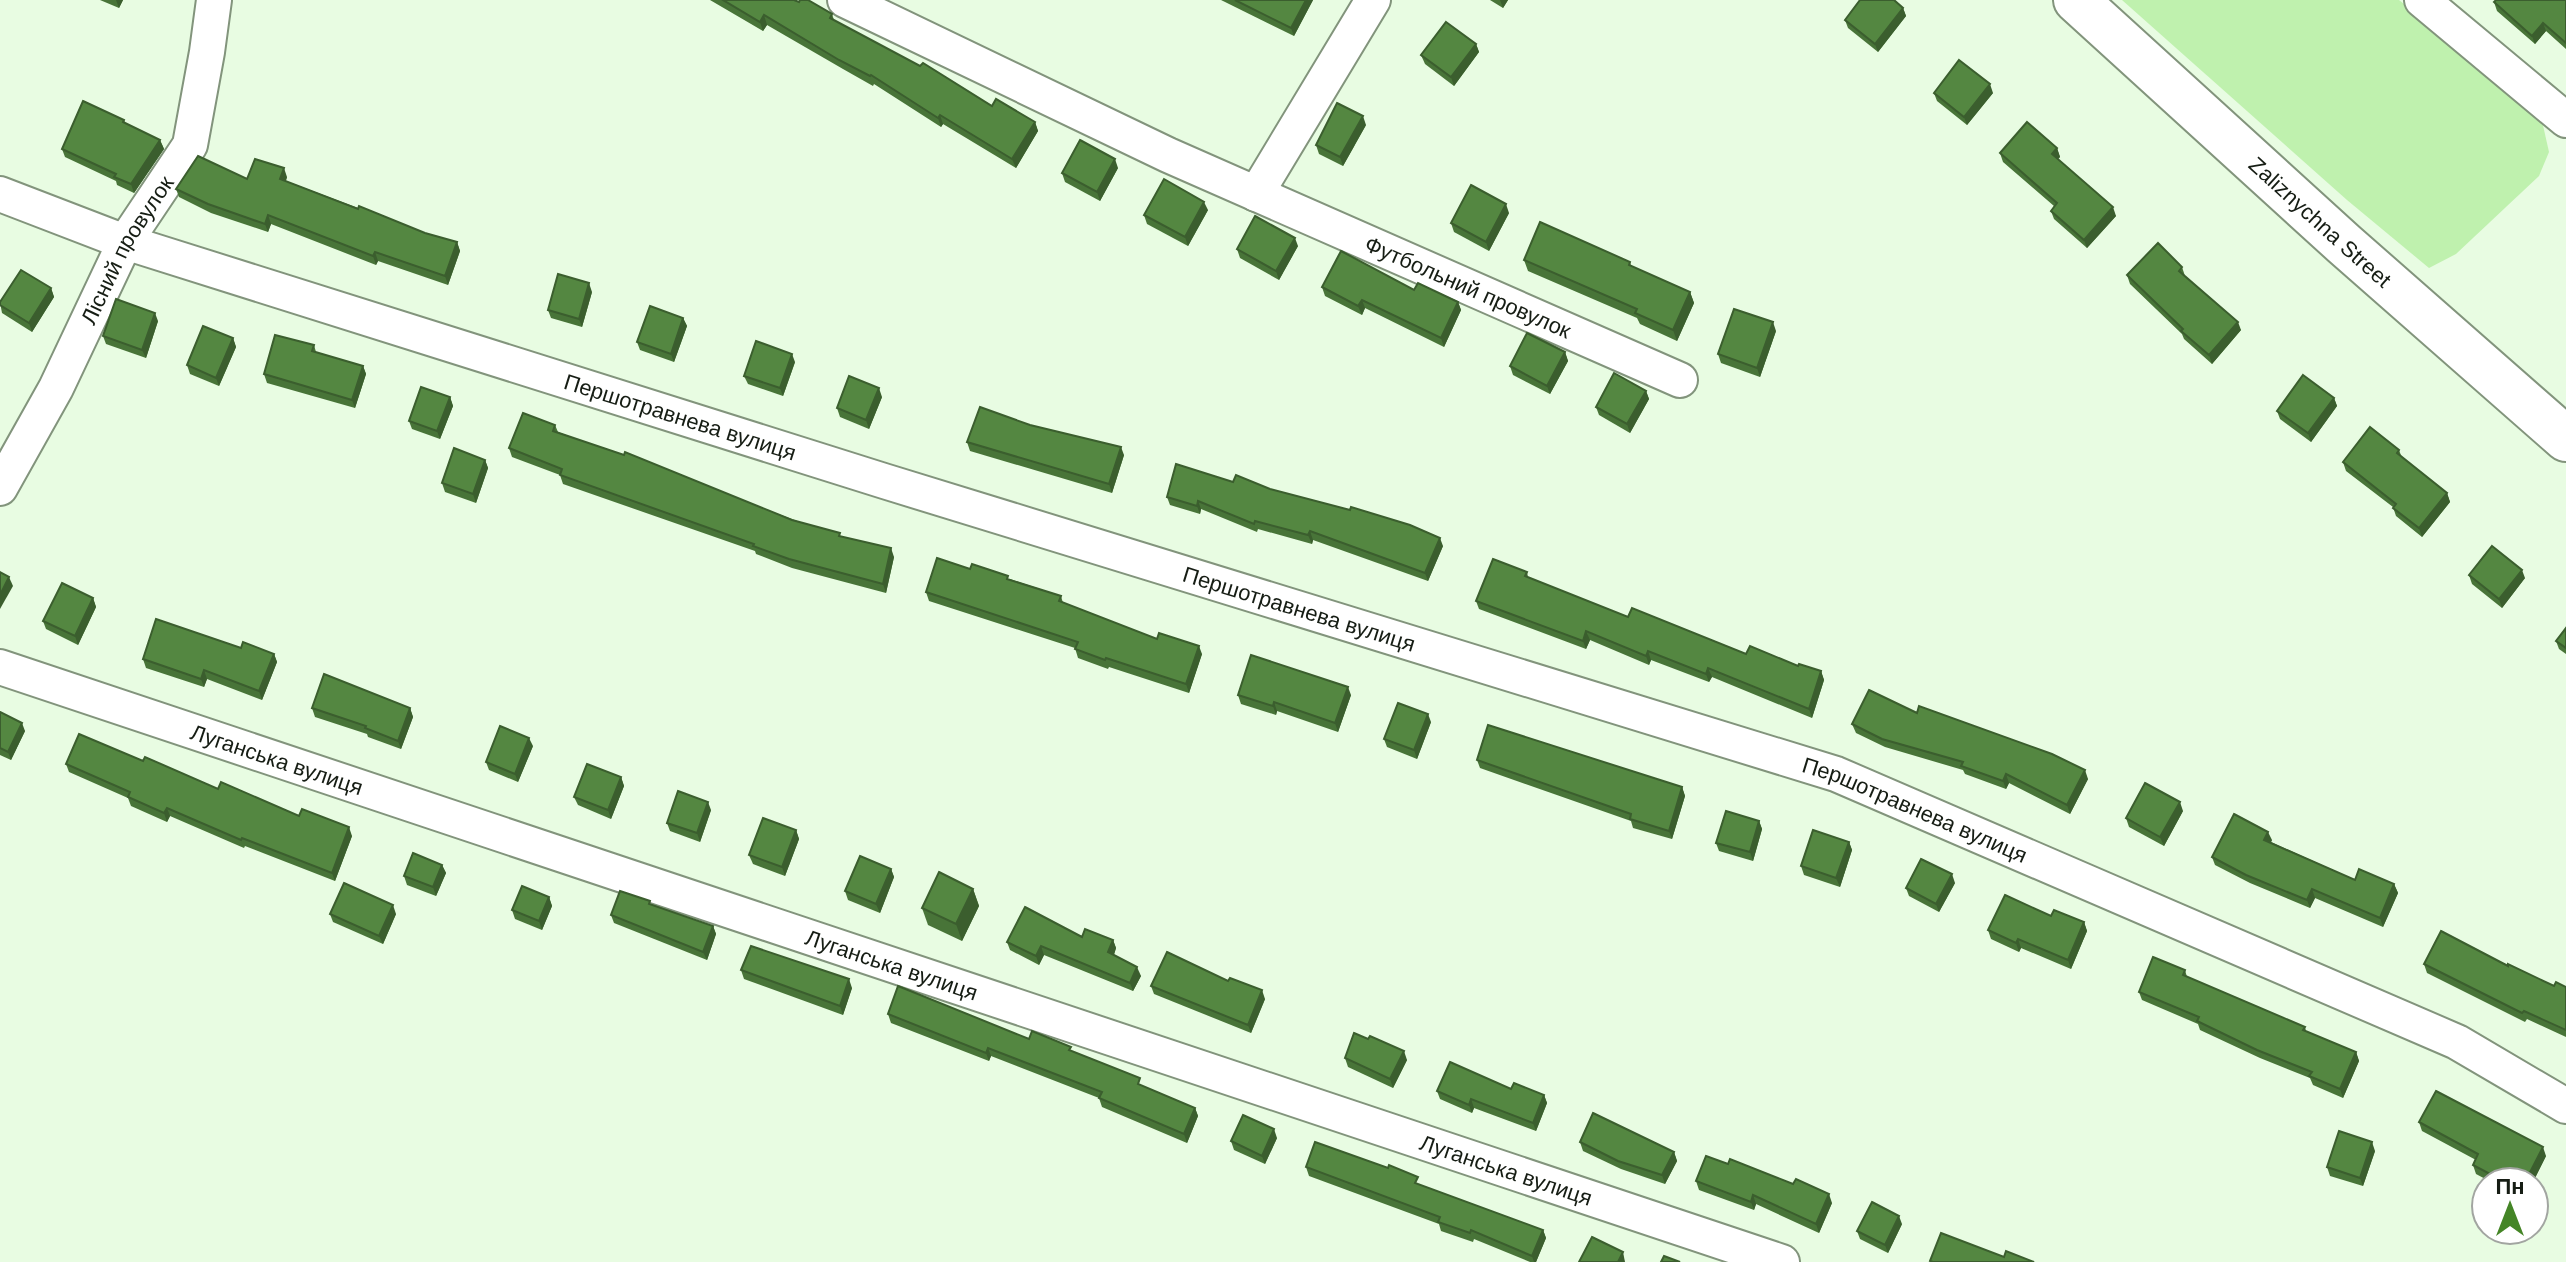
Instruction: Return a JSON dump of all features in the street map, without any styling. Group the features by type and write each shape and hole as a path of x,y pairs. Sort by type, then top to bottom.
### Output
{"main road":[{"name":"Zaliznychna Street","path":"2076,0 2344,244 2566,439"}],"street":[{"name":"Лісний провулок","path":"0,488 56,388 125,242 190,145 214,0"},
{"name":"Футбольний провулок","path":"845,0 1168,155 1680,380"},
{"path":"1256,194 1373,0"},
{"path":"2422,0 2566,120"},
{"name":"Першотравнева вулиця","path":"0,194 125,242 914,490 1836,774 2457,1042 2566,1106"},
{"name":"Луганська вулиця","path":"0,667 1782,1262"}],"green space":[{"path":"2122,0 2399,0 2540,112 2549,152 2539,176 2456,254 2429,268 2347,200"}],"building":[{"path":"723,0 808,0 832,14 830,18 920,66 923,63 992,106 996,99 1035,122 1012,159 764,15 760,22"},
{"path":"1235,0 1306,0 1291,28"},
{"path":"1860,0 1894,0 1903,8 1875,44 1845,20"},
{"path":"2566,0 2566,43 2543,23 2532,36 2494,2"},
{"path":"1446,22 1476,44 1451,77 1421,55"},
{"path":"1959,60 1990,84 1964,117 1934,93"},
{"path":"83,101 160,140 131,184 62,149"},
{"path":"1337,103 1363,116 1340,157 1316,145"},
{"path":"2027,122 2057,148 2052,154 2113,207 2084,240 2051,211 2057,203 2000,153"},
{"path":"1080,140 1115,159 1097,192 1062,173"},
{"path":"198,156 247,179 255,159 284,168 280,179 457,242 445,276 375,252 373,256 268,215 265,224 176,189"},
{"path":"1164,179 1204,202 1185,237 1144,215"},
{"path":"1471,185 1506,204 1486,242 1451,223"},
{"path":"1255,216 1295,238 1276,271 1237,249"},
{"path":"1540,222 1690,292 1673,330 1635,313 1637,309 1524,260"},
{"path":"2158,243 2182,267 2179,271 2238,322 2209,355 2127,275"},
{"path":"1341,251 1414,290 1418,283 1458,302 1441,338 1362,300 1358,306 1322,287"},
{"path":"21,270 51,288 29,323 0,305"},
{"path":"558,274 589,283 579,319 548,310"},
{"path":"116,299 155,313 142,350 103,336"},
{"path":"650,306 683,318 671,354 637,342"},
{"path":"1734,309 1773,322 1757,368 1718,354"},
{"path":"203,326 233,338 216,378 187,365"},
{"path":"1527,333 1565,352 1547,386 1510,366"},
{"path":"275,335 314,345 312,351 363,366 352,400 264,374"},
{"path":"756,341 792,354 780,388 744,376"},
{"path":"1614,373 1646,391 1627,424 1596,407"},
{"path":"2303,375 2334,398 2308,433 2277,411"},
{"path":"849,376 879,388 866,420 837,408"},
{"path":"421,387 450,397 437,431 409,421"},
{"path":"980,407 1030,425 1121,447 1109,484 967,442"},
{"path":"523,413 555,425 553,431 624,455 625,452 792,520 840,533 839,536 891,548 883,584 789,559 560,475 562,469 509,448"},
{"path":"2370,427 2447,493 2419,528 2393,508 2396,504 2343,462"},
{"path":"454,448 485,460 473,494 442,483"},
{"path":"1176,464 1233,482 1236,475 1270,489 1350,510 1351,507 1410,525 1440,538 1425,573 1310,531 1308,535 1255,521 1254,524 1198,501 1197,506 1167,497"},
{"path":"2492,546 2522,570 2499,599 2469,575"},
{"path":"937,558 970,569 972,564 1008,576 1007,579 1061,596 1059,601 1157,639 1159,633 1199,646 1186,684 1105,660 1075,649 1078,642 926,592"},
{"path":"1493,559 1527,572 1525,576 1628,617 1632,608 1746,654 1750,646 1798,666 1821,671 1809,709 1708,668 1706,674 1648,651 1646,656 1586,631 1583,641 1476,601"},
{"path":"0,572 9,577 0,595"},
{"path":"62,583 93,598 75,636 43,621"},
{"path":"156,619 241,648 243,642 274,654 259,691 204,670 201,679 143,659"},
{"path":"2566,628 2566,648 2556,641"},
{"path":"1251,655 1348,687 1335,723 1274,702 1273,706 1238,695"},
{"path":"324,674 410,708 398,741 366,726 312,708"},
{"path":"1869,690 1917,713 1919,706 2052,754 2085,770 2067,805 2006,774 2003,781 1961,766 1963,762 1882,739 1852,724"},
{"path":"1398,703 1428,714 1414,750 1384,739"},
{"path":"0,712 22,723 8,752 0,748"},
{"path":"1488,725 1682,787 1669,831 1630,819 1631,814 1477,760"},
{"path":"500,726 529,738 515,774 486,762"},
{"path":"79,734 143,761 145,757 218,789 221,782 299,816 302,809 349,827 332,873 241,840 167,808 164,813 128,797 130,792 66,764"},
{"path":"587,764 621,777 608,810 574,797"},
{"path":"2145,783 2180,802 2160,837 2126,818"},
{"path":"678,791 708,802 697,833 667,823"},
{"path":"1726,811 1759,821 1750,852 1716,843"},
{"path":"2234,814 2268,832 2264,840 2355,880 2359,869 2394,884 2380,918 2312,889 2307,900 2212,857"},
{"path":"763,818 796,830 782,867 749,855"},
{"path":"1813,830 1849,842 1836,878 1801,866"},
{"path":"413,853 442,865 433,887 404,876"},
{"path":"860,856 891,869 876,904 845,891"},
{"path":"1921,859 1952,874 1936,904 1906,888"},
{"path":"939,872 973,889 956,924 922,908"},
{"path":"344,883 393,905 379,936 330,914"},
{"path":"522,886 549,897 539,921 512,910"},
{"path":"620,891 713,926 703,952 611,915"},
{"path":"2005,895 2051,916 2054,910 2084,922 2068,960 1988,930"},
{"path":"1025,907 1082,937 1085,929 1113,940 1108,952 1137,967 1130,983 1041,946 1036,956 1007,942"},
{"path":"2441,931 2508,966 2554,986 2556,982 2566,987 2566,1030 2524,1011 2522,1013 2424,964"},
{"path":"751,946 849,979 840,1006 741,970"},
{"path":"1167,952 1228,981 1230,978 1262,990 1248,1025 1151,986"},
{"path":"2153,957 2185,970 2183,975 2356,1052 2340,1089 2309,1076 2312,1072 2197,1021 2199,1017 2139,992"},
{"path":"898,986 1029,1039 1032,1031 1071,1047 1069,1050 1140,1078 1138,1084 1195,1108 1184,1134 1099,1098 1102,1092 988,1048 986,1053 888,1014"},
{"path":"1354,1033 1368,1039 1370,1036 1404,1051 1390,1079 1345,1058"},
{"path":"1450,1062 1511,1089 1514,1083 1544,1095 1533,1123 1471,1099 1469,1105 1437,1091"},
{"path":"2436,1091 2543,1147 2533,1166 2475,1166 2478,1154 2419,1122"},
{"path":"1593,1113 1674,1152 1662,1175 1618,1161 1580,1142"},
{"path":"1243,1115 1274,1129 1262,1156 1231,1141"},
{"path":"2339,1131 2372,1142 2360,1178 2327,1167"},
{"path":"1315,1142 1388,1168 1389,1165 1418,1177 1415,1183 1543,1230 1532,1256 1471,1230 1470,1233 1438,1222 1440,1217 1306,1167"},
{"path":"1706,1156 1728,1164 1730,1159 1793,1184 1796,1179 1829,1194 1816,1224 1753,1195 1751,1202 1696,1181"},
{"path":"1872,1202 1899,1216 1885,1245 1857,1231"},
{"path":"1941,1233 2004,1257 2006,1251 2034,1262 1930,1261"},
{"path":"1592,1237 1623,1252 1618,1262 1579,1262"},
{"path":"1664,1256 1680,1262 1661,1262"}]}
